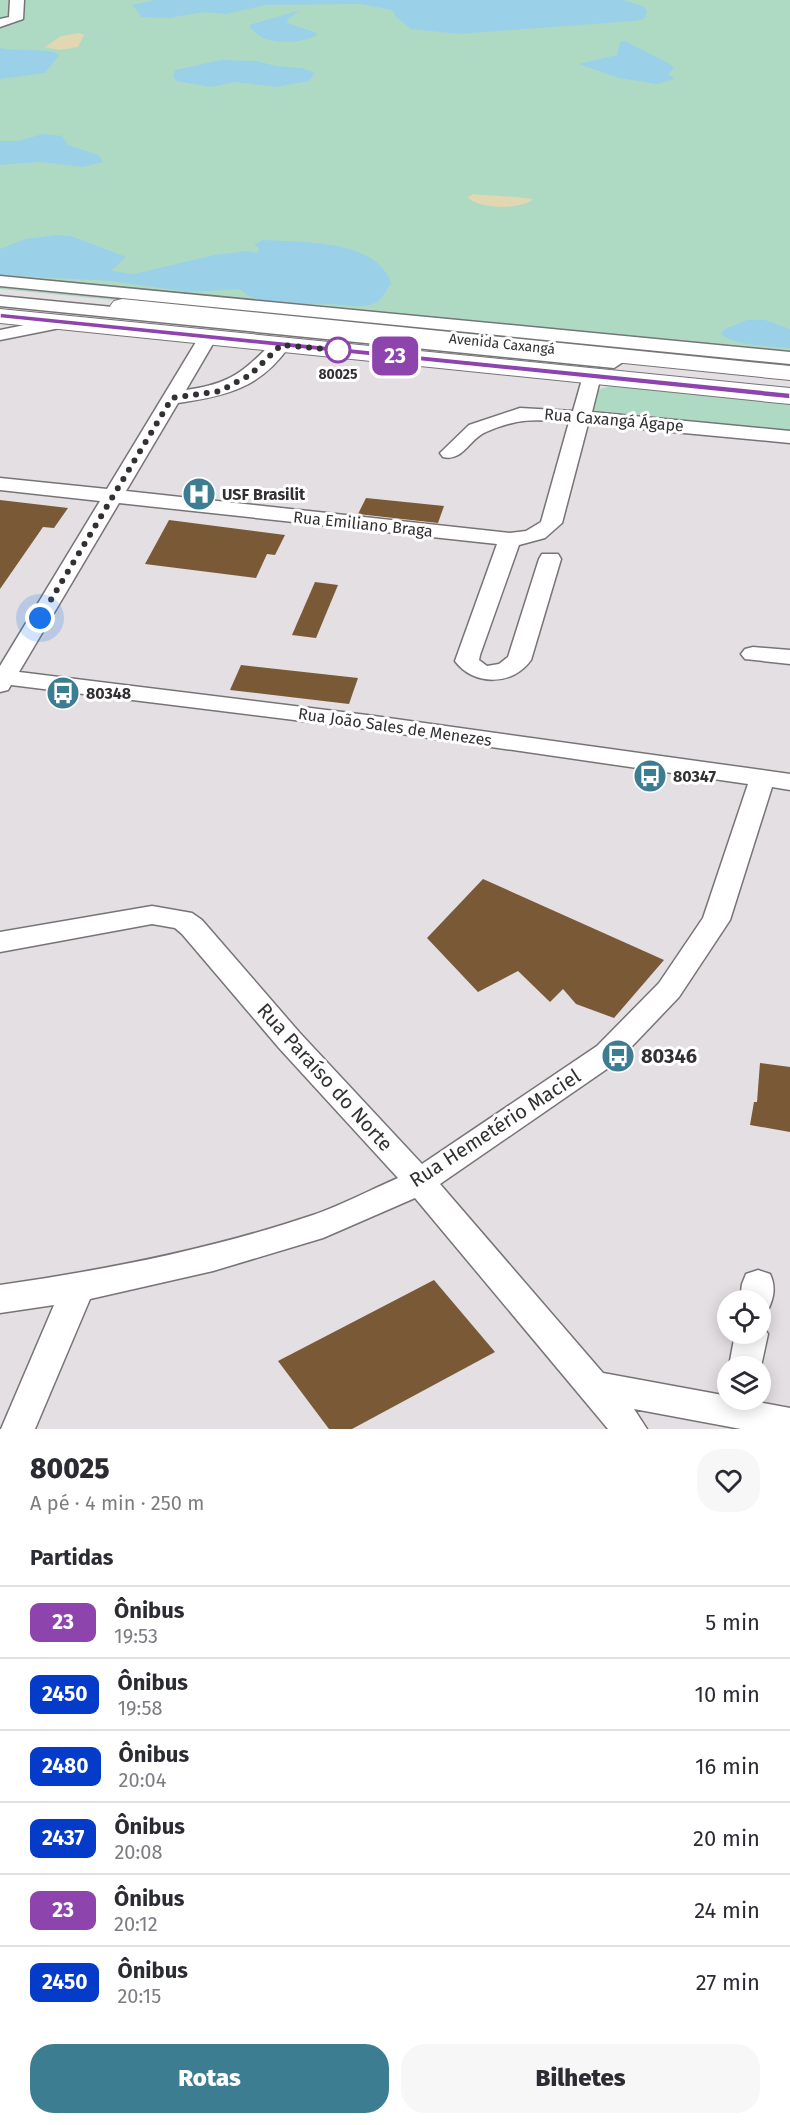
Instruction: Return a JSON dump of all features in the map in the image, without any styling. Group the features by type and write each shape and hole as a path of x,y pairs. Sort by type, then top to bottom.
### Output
{"main road":[{"name":"Avenida Caxangá","path":"0,294 790,373"},
{"name":"Avenida Caxangá","path":"0,314 281,345 790,396"}],"street":[{"path":"0,23 16,19 17,1 32,0"},
{"path":"0,281 790,358"},
{"path":"0,301 790,379"},
{"path":"0,314 790,391"},
{"name":"Avenida Caxangá","path":"0,335 64,322"},
{"path":"1,680 208,337"},
{"path":"172,398 220,391 250,375 281,345"},
{"name":"Rua Emiliano Braga","path":"0,484 112,498 510,539 535,536 551,523 584,416 592,376"},
{"name":"Rua Caxangá Ágape","path":"450,453 476,429 527,412 790,437"},
{"path":"510,539 468,655 467,661 472,668 481,672 500,672 511,668 519,660 550,559"},
{"path":"753,654 790,657"},
{"name":"Rua João Sales de Menezes","path":"1,680 367,722 776,780"},
{"name":"Rua Hemetério Maciel","path":"0,1299 78,1288 213,1258 323,1225 420,1182 607,1054 669,990 716,920 742,846 776,780"},
{"name":"Rua Paraíso do Norte","path":"0,942 138,917 168,916 182,920 201,935 289,1040 420,1182 630,1429"},
{"path":"18,1429 78,1288"},
{"path":"595,1386 717,1403"},
{"path":"752,1410 790,1423"}],"green space":[{"path":"0,0 790,0 790,365 0,289"},
{"path":"613,385 790,403 790,431 592,410 597,390"}],"sand":[{"path":"79,33 84,35 78,47 59,50 45,47 61,36"},
{"path":"473,194 533,200 509,207 500,207 474,202 467,198"}],"water":[{"path":"154,0 624,0 644,7 647,12 644,19 634,21 459,34 411,29 397,18 392,10 360,4 266,5 226,14 204,12 169,18 142,17 132,5"},
{"path":"300,10 288,19 287,23 317,33 316,36 299,41 280,42 262,37 249,25"},
{"path":"625,41 668,63 674,68 668,74 675,79 657,84 619,78 578,64 617,55 620,42"},
{"path":"0,48 49,51 59,55 45,73 0,79"},
{"path":"221,60 256,61 276,66 302,68 315,73 309,81 276,87 235,82 211,87 176,81 173,76 175,70"},
{"path":"43,134 62,136 68,145 98,155 103,162 83,167 40,162 0,165 0,141 18,141"},
{"path":"57,235 71,236 126,257 111,271 134,274 214,255 247,251 257,253 259,248 254,245 262,240 316,243 354,251 370,258 383,269 391,283 377,302 358,306 267,301 247,295 240,289 189,292 111,281 0,275 0,249 25,239"},
{"path":"747,320 765,320 790,329 790,348 744,343 721,334 725,329"}],"building":[{"path":"366,498 444,506 438,523 358,514"},
{"path":"0,500 68,508 54,528 43,527 0,589"},
{"path":"169,520 285,535 275,555 267,554 256,578 145,564"},
{"path":"315,582 338,585 316,638 292,635"},
{"path":"241,665 358,678 349,704 230,690"},
{"path":"483,879 664,960 614,1018 576,1004 563,989 550,1002 518,971 478,992 427,938"},
{"path":"760,1063 790,1067 790,1132 750,1125 754,1102 757,1102"},
{"path":"434,1280 495,1352 352,1429 329,1429 278,1361"}],"bus line":[{"name":"23","path":"0,316 790,396"}],"place":[{"name":"80025","path":"338,350"},
{"name":"USF Brasilit","path":"199,494"},
{"name":"80348","path":"63,693"},
{"name":"80347","path":"650,776"},
{"name":"80346","path":"618,1056"}],"route":[{"path":"40,618 172,398 220,391 250,375 281,345 347,351 338,350"}]}
